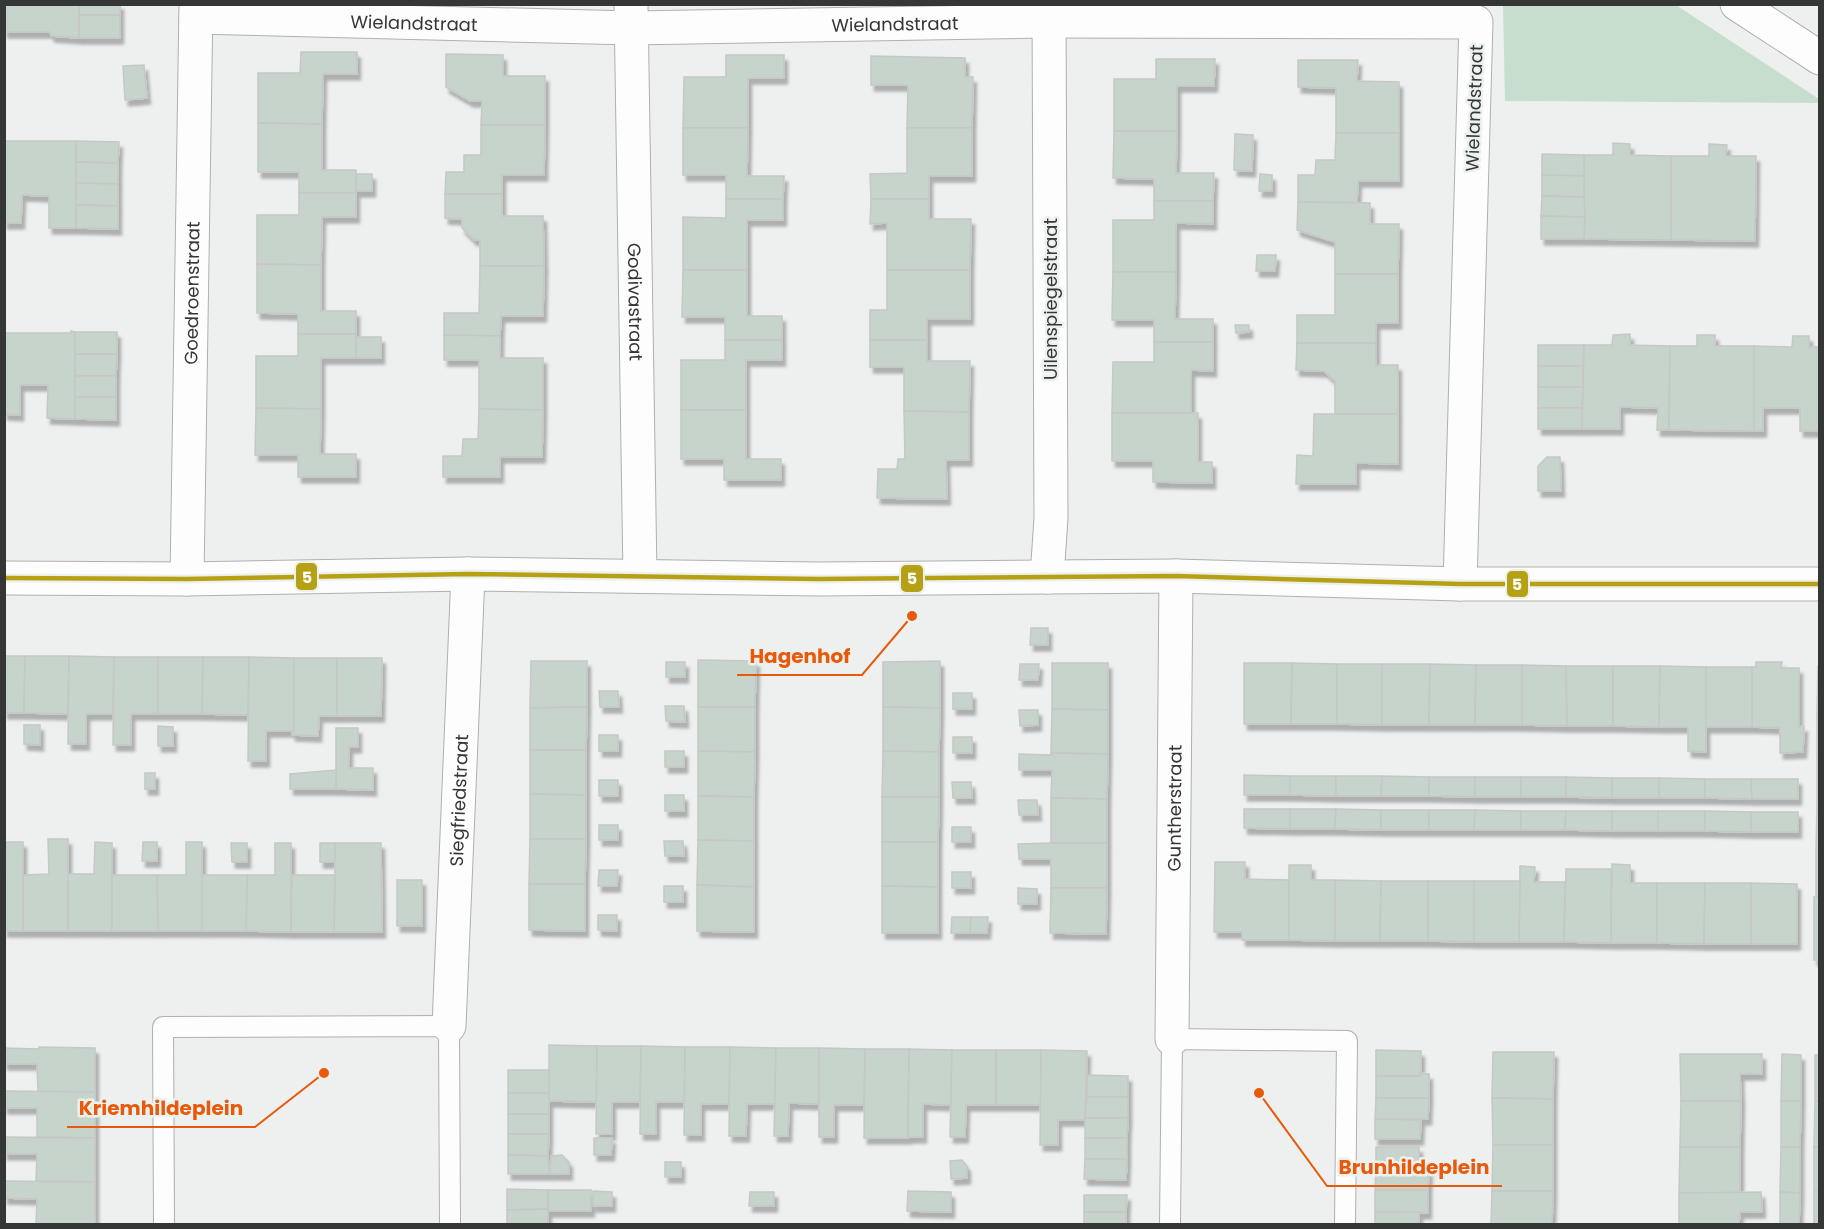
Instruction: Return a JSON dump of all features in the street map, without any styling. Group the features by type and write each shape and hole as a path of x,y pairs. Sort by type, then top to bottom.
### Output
{"street":[{"path":"1737,4 1820,58"},
{"name":"Wielandstraat","path":"196,11 632,16 1049,13 1476,22 1460,584"},
{"name":"Goedroenstraat","path":"187,579 196,11"},
{"name":"Uilenspiegelstraat","path":"1047,577 1051,518 1049,13"},
{"name":"Godivastraat","path":"632,16 640,576"},
{"path":"4,578 187,579 468,574 820,579 1176,576 1460,584 1820,584"},
{"name":"Siegfriedstraat","path":"449,1026 468,574"},
{"name":"Guntherstraat","path":"1172,1039 1176,576"}],"lane":[{"path":"164,1224 163,1027 449,1026 450,1224"},
{"path":"1170,1224 1172,1039 1347,1041 1345,1224"}],"green space":[{"path":"1503,5 1676,5 1819,99 1819,103 1505,101"}],"building":[{"path":"4,4 79,4 79,38 51,36 50,32 4,32"},
{"path":"79,4 120,4 120,15 79,15"},
{"path":"79,15 120,15 120,38 79,38"},
{"path":"301,52 357,52 357,74 323,74 322,124 258,123 258,73 300,73"},
{"path":"446,54 503,55 503,76 545,76 545,125 481,125 482,101 470,101 446,87"},
{"path":"726,55 784,55 784,78 748,78 748,128 683,128 684,77 726,77"},
{"path":"871,56 965,58 965,77 973,77 972,128 907,128 908,85 871,85"},
{"path":"1156,59 1215,59 1214,86 1177,86 1177,131 1114,131 1114,79 1156,79"},
{"path":"1298,60 1358,60 1357,81 1399,82 1399,133 1336,133 1336,88 1298,87"},
{"path":"144,65 147,98 125,100 123,66"},
{"path":"258,123 322,124 322,170 356,170 356,193 299,193 299,172 258,172"},
{"path":"481,125 545,125 544,175 502,175 502,194 445,194 446,172 464,172 464,155 481,155"},
{"path":"683,128 748,128 747,176 784,176 783,199 726,199 726,175 683,175"},
{"path":"907,128 972,128 972,176 929,176 929,199 871,199 870,174 907,173"},
{"path":"1114,131 1177,131 1176,173 1214,173 1213,201 1154,201 1154,179 1113,178"},
{"path":"1336,133 1399,133 1399,181 1358,181 1357,203 1298,202 1298,175 1315,175 1316,160 1335,160"},
{"path":"1235,134 1253,135 1252,171 1234,170"},
{"path":"4,141 76,141 76,228 49,228 49,196 22,195 21,223 4,223"},
{"path":"76,141 119,142 118,163 76,162"},
{"path":"1613,143 1630,144 1630,155 1671,156 1671,240 1584,239 1584,155 1613,155"},
{"path":"1709,144 1727,145 1726,156 1756,156 1755,241 1671,240 1671,156 1709,156"},
{"path":"1542,154 1584,155 1584,176 1542,175"},
{"path":"76,162 118,163 118,184 76,183"},
{"path":"356,174 372,174 372,191 356,191"},
{"path":"1260,174 1272,175 1272,191 1259,191"},
{"path":"1542,175 1584,176 1584,197 1542,196"},
{"path":"76,183 118,184 118,206 76,205"},
{"path":"299,193 356,193 356,217 322,217 321,265 257,264 257,215 299,215"},
{"path":"445,194 502,194 502,216 543,216 544,266 480,266 480,240 474,240 462,228 462,219 445,218"},
{"path":"1542,196 1584,197 1585,217 1541,216"},
{"path":"726,199 783,199 783,220 747,220 747,270 683,270 683,217 726,218"},
{"path":"871,199 929,199 929,219 971,219 970,270 887,270 887,223 870,224"},
{"path":"1154,201 1213,201 1213,224 1176,223 1176,272 1113,272 1113,220 1154,220"},
{"path":"1298,202 1370,203 1370,224 1399,224 1398,274 1335,274 1335,242 1297,230"},
{"path":"76,205 118,206 118,229 76,228"},
{"path":"1541,216 1585,217 1584,239 1541,239"},
{"path":"1257,255 1276,255 1275,271 1256,271"},
{"path":"257,264 321,265 321,311 356,311 356,334 298,334 298,314 257,313"},
{"path":"480,266 544,266 543,316 501,316 500,336 444,335 444,313 479,313"},
{"path":"683,270 747,270 747,316 782,316 782,340 725,340 725,317 682,317"},
{"path":"887,270 970,270 970,319 927,319 927,340 870,340 870,310 887,310"},
{"path":"1113,272 1176,272 1175,319 1213,319 1213,342 1154,342 1154,320 1112,320"},
{"path":"1335,274 1398,274 1398,323 1376,323 1376,343 1297,343 1297,315 1335,315"},
{"path":"1235,325 1249,325 1249,332 1236,333"},
{"path":"71,331 75,332 75,419 47,418 48,385 20,385 20,415 4,414 4,333 71,333"},
{"path":"75,332 117,332 117,354 75,354"},
{"path":"298,334 356,334 356,358 321,358 321,409 256,408 256,356 298,356"},
{"path":"1630,334 1630,345 1670,346 1669,430 1657,430 1658,408 1620,407 1620,429 1582,429 1584,345 1612,345 1613,335"},
{"path":"444,335 500,336 500,358 543,358 543,410 479,409 479,360 444,360"},
{"path":"1697,335 1715,335 1715,346 1754,346 1754,431 1669,430 1670,346 1697,346"},
{"path":"1793,336 1809,336 1809,347 1820,347 1820,431 1800,431 1800,408 1763,408 1763,431 1754,431 1754,346 1792,347"},
{"path":"356,337 381,337 381,358 356,358"},
{"path":"725,340 782,340 782,360 746,360 746,410 681,410 681,360 725,360"},
{"path":"870,340 927,340 927,361 970,361 969,412 904,411 904,367 870,367"},
{"path":"1154,342 1213,342 1213,371 1191,370 1191,413 1112,413 1113,362 1154,362"},
{"path":"1297,343 1376,343 1376,365 1398,365 1398,414 1335,414 1335,381 1324,371 1296,370"},
{"path":"1538,345 1584,345 1583,366 1538,366"},
{"path":"75,354 117,354 116,376 75,376"},
{"path":"1538,366 1583,366 1583,387 1538,387"},
{"path":"75,376 116,376 116,397 75,397"},
{"path":"1538,387 1583,387 1582,408 1538,408"},
{"path":"75,397 116,397 116,420 75,419"},
{"path":"256,408 321,409 320,454 356,454 356,477 298,477 298,455 255,455"},
{"path":"1538,408 1582,408 1582,429 1538,429"},
{"path":"479,409 543,410 542,457 500,457 500,477 443,477 443,456 462,456 463,439 478,439"},
{"path":"681,410 746,410 746,459 781,459 781,480 724,480 724,459 681,459"},
{"path":"904,411 969,412 969,460 946,460 947,499 877,498 878,469 897,469 898,459 905,459"},
{"path":"1112,413 1198,413 1198,462 1212,462 1212,483 1153,482 1153,461 1112,461"},
{"path":"1314,414 1398,414 1398,464 1356,463 1356,484 1296,484 1297,455 1313,456"},
{"path":"1547,457 1560,457 1561,491 1538,491 1538,466"},
{"path":"1031,628 1048,628 1048,645 1030,645"},
{"path":"4,656 25,656 24,713 4,713"},
{"path":"25,656 69,656 68,714 24,713"},
{"path":"69,656 114,657 113,714 86,714 86,744 68,744"},
{"path":"114,657 158,657 158,714 131,714 131,745 113,745"},
{"path":"158,657 203,657 202,714 158,714"},
{"path":"203,657 249,657 248,715 202,714"},
{"path":"249,657 294,658 294,731 266,731 266,761 248,761"},
{"path":"294,658 337,658 337,716 319,716 318,736 292,735 294,731"},
{"path":"337,658 382,658 381,716 337,716"},
{"path":"698,660 756,661 755,707 698,707"},
{"path":"531,661 587,661 587,707 530,708"},
{"path":"940,661 940,708 883,707 883,662"},
{"path":"666,662 685,662 685,677 666,677"},
{"path":"1756,662 1782,662 1781,668 1799,668 1799,727 1804,726 1803,752 1780,753 1780,728 1752,727 1752,667 1756,667"},
{"path":"1052,663 1108,663 1108,710 1052,709"},
{"path":"1244,663 1292,663 1291,724 1244,724"},
{"path":"1292,663 1337,664 1337,724 1291,724"},
{"path":"1020,664 1039,664 1038,680 1019,680"},
{"path":"1337,664 1382,664 1382,725 1337,724"},
{"path":"1382,664 1430,664 1429,725 1382,725"},
{"path":"1430,664 1476,665 1475,725 1429,725"},
{"path":"1476,665 1522,665 1522,725 1475,725"},
{"path":"1522,665 1566,666 1567,726 1522,725"},
{"path":"1566,666 1613,666 1613,726 1567,726"},
{"path":"1613,666 1660,666 1659,727 1613,726"},
{"path":"1660,666 1706,667 1706,752 1688,751 1688,727 1659,727"},
{"path":"1818,666 1820,666 1820,714 1817,714"},
{"path":"1706,667 1752,667 1752,727 1706,727"},
{"path":"599,691 618,691 619,707 600,707"},
{"path":"953,693 972,693 972,709 953,709"},
{"path":"665,706 684,706 685,722 666,721"},
{"path":"587,707 586,750 530,750 530,708"},
{"path":"698,707 755,707 755,752 698,751"},
{"path":"883,707 940,708 939,752 883,751"},
{"path":"1052,709 1108,710 1108,754 1051,753"},
{"path":"1019,710 1038,710 1038,725 1020,726"},
{"path":"1817,714 1820,714 1820,759 1817,759"},
{"path":"24,725 40,725 40,745 24,744"},
{"path":"158,726 173,727 173,746 158,746"},
{"path":"336,728 358,728 358,747 349,747 349,768 373,768 373,790 336,789"},
{"path":"599,735 618,735 618,751 599,751"},
{"path":"953,737 972,737 972,753 953,753"},
{"path":"530,750 586,750 586,795 530,794"},
{"path":"665,751 684,751 684,767 665,767"},
{"path":"698,751 755,752 754,797 698,796"},
{"path":"883,751 939,752 939,797 882,797"},
{"path":"1051,753 1108,754 1107,799 1051,798 1052,770 1019,770 1019,754 1052,755"},
{"path":"1817,759 1820,759 1820,804 1817,804"},
{"path":"336,770 336,789 290,789 290,774"},
{"path":"145,773 155,773 155,789 145,789"},
{"path":"1244,775 1290,776 1290,795 1244,795"},
{"path":"1290,776 1336,776 1336,796 1290,795"},
{"path":"1336,776 1382,776 1381,796 1336,796"},
{"path":"1382,776 1429,777 1429,796 1381,796"},
{"path":"1429,777 1475,777 1475,797 1429,796"},
{"path":"1475,777 1521,777 1521,797 1475,797"},
{"path":"1521,777 1566,777 1566,797 1521,797"},
{"path":"1566,777 1612,778 1612,798 1566,797"},
{"path":"1612,778 1659,778 1659,798 1612,798"},
{"path":"1659,778 1705,779 1705,798 1659,798"},
{"path":"1705,779 1751,779 1752,799 1705,798"},
{"path":"1751,779 1798,779 1798,799 1752,799"},
{"path":"599,780 618,780 618,796 599,796"},
{"path":"952,782 971,782 972,798 953,798"},
{"path":"530,794 586,795 586,839 530,839"},
{"path":"665,795 684,795 684,811 665,811"},
{"path":"698,796 754,797 754,841 698,840"},
{"path":"882,797 939,797 938,842 882,842"},
{"path":"1051,798 1107,799 1107,843 1051,843"},
{"path":"1018,800 1037,800 1038,815 1019,815"},
{"path":"1817,804 1820,804 1820,851 1816,851"},
{"path":"1244,809 1290,809 1290,829 1244,828"},
{"path":"1290,809 1336,809 1335,829 1290,829"},
{"path":"1336,809 1381,810 1381,830 1335,829"},
{"path":"1381,810 1429,810 1429,830 1381,830"},
{"path":"1429,810 1475,810 1474,830 1429,830"},
{"path":"1475,810 1521,811 1521,830 1474,830"},
{"path":"1521,811 1566,811 1565,830 1521,830"},
{"path":"1566,811 1612,811 1612,831 1565,830"},
{"path":"1612,811 1658,811 1658,831 1612,831"},
{"path":"1658,811 1705,811 1705,831 1658,831"},
{"path":"1705,811 1751,812 1751,832 1705,831"},
{"path":"1751,812 1798,812 1798,832 1751,832"},
{"path":"599,825 618,825 618,840 599,840"},
{"path":"952,827 971,827 971,842 952,842"},
{"path":"48,839 68,839 68,931 23,931 23,875 49,874"},
{"path":"530,839 586,839 585,884 529,884"},
{"path":"698,840 754,841 754,887 697,885"},
{"path":"664,841 683,841 684,856 665,856"},
{"path":"6,842 23,842 23,931 4,931"},
{"path":"95,842 112,843 112,931 68,931 68,874 94,874"},
{"path":"143,842 157,842 157,861 142,861"},
{"path":"186,842 202,842 202,931 158,931 157,875 186,875"},
{"path":"882,842 938,842 938,887 882,886"},
{"path":"231,843 247,843 247,862 232,862"},
{"path":"275,843 291,843 291,932 246,931 247,875 275,875"},
{"path":"320,843 335,843 335,862 320,862"},
{"path":"335,843 381,843 382,932 334,932"},
{"path":"1107,843 1107,888 1051,888 1051,859 1019,859 1018,844"},
{"path":"1816,851 1820,851 1820,897 1816,897"},
{"path":"1215,862 1245,862 1245,879 1289,880 1289,940 1242,940 1242,932 1214,932"},
{"path":"1612,864 1630,865 1630,883 1657,883 1657,943 1611,943"},
{"path":"1289,865 1311,865 1311,880 1335,880 1335,941 1289,940"},
{"path":"1520,866 1535,867 1534,882 1565,882 1564,942 1519,942"},
{"path":"1566,869 1611,869 1611,943 1564,942"},
{"path":"599,870 618,870 617,886 598,886"},
{"path":"952,872 971,872 971,888 952,888"},
{"path":"112,875 157,875 158,931 112,931"},
{"path":"202,875 247,875 246,931 202,931"},
{"path":"292,875 335,875 334,932 291,932"},
{"path":"397,880 422,880 422,926 397,926"},
{"path":"1335,880 1381,881 1380,941 1335,941"},
{"path":"1381,881 1428,881 1428,941 1380,941"},
{"path":"1428,881 1474,881 1474,942 1428,941"},
{"path":"1474,881 1520,881 1519,942 1474,942"},
{"path":"1657,883 1705,883 1704,944 1657,943"},
{"path":"1705,883 1751,883 1751,944 1704,944"},
{"path":"1751,883 1797,884 1797,944 1751,944"},
{"path":"529,884 585,884 585,931 529,930"},
{"path":"697,885 754,887 754,932 697,931"},
{"path":"664,886 683,886 683,902 664,902"},
{"path":"882,886 938,887 938,933 882,933"},
{"path":"1018,888 1037,889 1037,904 1018,904"},
{"path":"1051,888 1107,888 1106,934 1050,933"},
{"path":"1814,897 1820,897 1820,960 1814,960"},
{"path":"598,915 617,915 617,931 598,930"},
{"path":"952,917 971,917 970,933 951,933"},
{"path":"971,917 988,917 987,933 970,933"},
{"path":"549,1045 597,1046 597,1102 549,1101"},
{"path":"597,1046 641,1046 640,1102 612,1102 612,1134 596,1134"},
{"path":"641,1046 685,1047 685,1102 656,1102 656,1134 640,1134"},
{"path":"39,1047 95,1048 95,1092 38,1092 37,1064 4,1064 4,1048 39,1049"},
{"path":"685,1047 730,1047 729,1104 701,1104 701,1135 684,1135"},
{"path":"730,1047 776,1048 775,1104 747,1104 746,1136 729,1136"},
{"path":"776,1048 819,1048 819,1104 789,1103 788,1136 774,1136"},
{"path":"819,1048 865,1049 864,1105 834,1105 834,1137 819,1137"},
{"path":"865,1049 909,1049 908,1138 864,1138"},
{"path":"909,1049 952,1050 951,1105 923,1104 923,1137 908,1137"},
{"path":"952,1050 996,1050 996,1105 966,1105 965,1137 950,1137"},
{"path":"996,1050 1041,1050 1041,1105 996,1105"},
{"path":"1041,1050 1087,1051 1085,1120 1058,1120 1058,1145 1040,1145"},
{"path":"1376,1050 1421,1051 1421,1076 1376,1076"},
{"path":"1493,1052 1554,1052 1553,1099 1492,1098"},
{"path":"1680,1054 1762,1054 1762,1074 1740,1074 1741,1101 1681,1101"},
{"path":"1782,1054 1801,1055 1801,1101 1781,1101"},
{"path":"1815,1055 1820,1055 1820,1101 1815,1101"},
{"path":"508,1070 549,1070 549,1093 508,1093"},
{"path":"1420,1073 1429,1074 1429,1098 1376,1098 1376,1076 1421,1076"},
{"path":"1087,1075 1128,1076 1128,1097 1087,1097"},
{"path":"4,1091 95,1092 95,1138 37,1137 37,1108 4,1108"},
{"path":"508,1093 549,1093 549,1114 508,1114"},
{"path":"1087,1097 1128,1097 1128,1118 1085,1118"},
{"path":"1376,1098 1429,1098 1428,1119 1375,1119"},
{"path":"1492,1098 1553,1099 1553,1145 1493,1145"},
{"path":"1681,1101 1741,1101 1740,1147 1680,1147"},
{"path":"1781,1101 1801,1101 1800,1147 1781,1147"},
{"path":"1815,1101 1820,1101 1820,1147 1814,1147"},
{"path":"508,1114 549,1114 549,1134 508,1134"},
{"path":"1085,1118 1128,1118 1127,1138 1085,1138"},
{"path":"1375,1119 1421,1120 1420,1139 1375,1139"},
{"path":"508,1134 549,1134 548,1156 508,1155"},
{"path":"4,1137 95,1138 95,1182 36,1181 37,1154 4,1154"},
{"path":"594,1138 612,1138 611,1155 594,1155"},
{"path":"1085,1138 1127,1138 1127,1159 1085,1159"},
{"path":"1493,1145 1553,1145 1553,1191 1492,1191"},
{"path":"1376,1147 1419,1147 1419,1170 1376,1170"},
{"path":"1680,1147 1740,1147 1740,1193 1679,1193"},
{"path":"1781,1147 1800,1147 1800,1193 1780,1192"},
{"path":"1814,1147 1820,1147 1820,1192 1814,1192"},
{"path":"508,1155 548,1156 549,1174 508,1174"},
{"path":"562,1155 569,1162 569,1174 550,1174 551,1156"},
{"path":"1085,1159 1127,1159 1126,1180 1084,1179"},
{"path":"962,1160 967,1166 967,1178 951,1179 950,1161"},
{"path":"665,1162 681,1162 681,1177 665,1177"},
{"path":"1420,1167 1429,1167 1428,1190 1375,1190 1376,1170 1419,1170"},
{"path":"4,1181 95,1182 95,1224 36,1224 37,1199 4,1198"},
{"path":"507,1189 548,1190 548,1209 507,1210"},
{"path":"548,1190 591,1190 591,1211 548,1211"},
{"path":"1375,1190 1428,1190 1428,1213 1375,1212"},
{"path":"593,1191 612,1192 612,1206 593,1206"},
{"path":"908,1191 951,1192 951,1212 907,1211"},
{"path":"1492,1191 1553,1191 1552,1224 1491,1224"},
{"path":"750,1192 774,1192 774,1206 749,1206"},
{"path":"1761,1192 1762,1212 1740,1212 1739,1224 1679,1224 1679,1193"},
{"path":"1780,1192 1800,1193 1799,1224 1780,1224"},
{"path":"1814,1192 1820,1192 1820,1224 1814,1224"},
{"path":"1084,1195 1127,1195 1126,1212 1084,1212"},
{"path":"548,1209 548,1224 507,1224 507,1210"},
{"path":"1084,1212 1126,1212 1126,1224 1084,1224"},
{"path":"1375,1212 1419,1212 1419,1224 1375,1224"}],"transit line":[{"name":"5","path":"4,578 187,579 468,574 820,579 1176,576 1460,584 1820,584"}],"place":[{"name":"Hagenhof","path":"912,616"},
{"name":"Kriemhildeplein","path":"324,1073"},
{"name":"Brunhildeplein","path":"1259,1093"}]}
